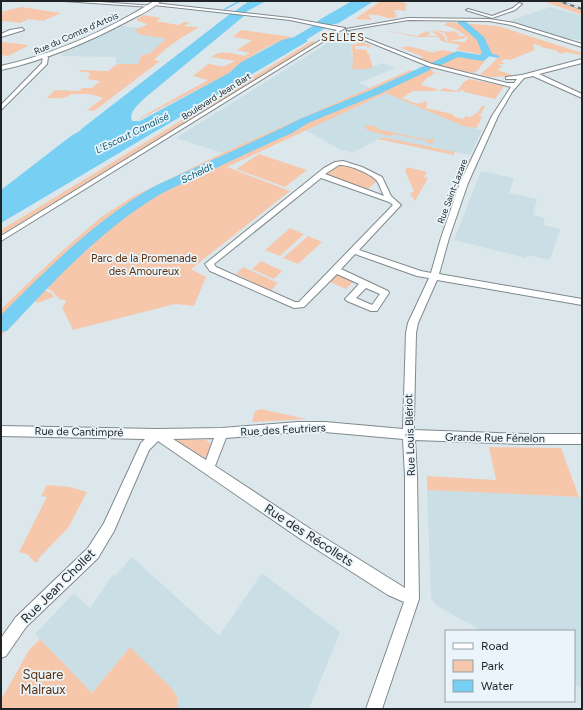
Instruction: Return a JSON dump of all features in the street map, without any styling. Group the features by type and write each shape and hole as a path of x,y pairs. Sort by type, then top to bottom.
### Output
{"main road":[{"name":"Rue du Comte d'Artois","path":"1,68 37,60 129,19 157,3"}],"street":[{"path":"66,1 157,3 312,23 349,30 419,20 468,20 504,25 582,46"},
{"path":"492,17 514,9 520,4"},
{"path":"468,20 473,16 467,7 512,24 582,46"},
{"path":"349,30 408,19 495,21 512,24"},
{"path":"1,36 12,31 22,29"},
{"name":"Boulevard Jean Bart","path":"1,239 338,29"},
{"path":"357,35 364,29"},
{"path":"349,30 357,35 430,65 485,79 517,83"},
{"path":"1,108 44,64 46,61 45,56"},
{"path":"37,60 44,64"},
{"path":"505,81 582,61"},
{"path":"534,74 582,96"},
{"name":"Rue Saint-Lazare","path":"434,277 444,238 461,190 495,116 510,90 522,77"},
{"path":"505,81 510,90"},
{"path":"320,175 388,200 397,205 336,270 301,304 294,304 213,269 209,264 328,167 335,164 342,162 350,163 380,178 388,200"},
{"path":"353,251 420,274 582,302"},
{"path":"336,270 365,283"},
{"name":"Rue Louis Blériot","path":"412,599 408,382 411,333 413,323 434,277"},
{"name":"Rue des Feutriers","path":"157,434 222,433 298,427 325,427 409,434"},
{"name":"Rue de Cantimpré","path":"1,431 157,434"},
{"path":"208,469 222,433"},
{"name":"Rue des Récollets","path":"157,434 393,590 412,599"},
{"name":"Rue Jean Chollet","path":"1,651 22,622 94,553 109,527 144,447 157,434"},
{"name":"Grande Rue Fénelon","path":"409,434 524,439 582,439"},
{"path":"374,709 412,599"}],"shaded area":[{"path":"551,7 582,16 582,40 563,38 508,21"},
{"path":"122,26 140,28 136,30 138,34 167,39 149,54 141,55 138,64 117,64 115,61 117,57 60,56 67,51"},
{"path":"334,39 353,44 351,48 353,62 352,69 370,68 382,63 395,68 359,83 370,88 223,153 176,138"},
{"path":"386,93 464,126 482,130 470,155 455,152 454,155 378,139 352,153 346,150 343,151 305,130"},
{"path":"481,171 514,178 509,193 537,199 533,215 545,218 543,225 560,229 552,254 548,260 528,255 526,258 454,240"},
{"path":"427,490 582,497 582,689 575,685 575,630 480,630 436,605 431,598"},
{"path":"132,557 219,636 262,573 340,632 309,709 178,709 177,696 130,647 92,693 35,634 74,593 90,608 113,574 115,576"}],"green space":[{"path":"381,1 399,1 409,5 406,5 406,11 393,11 396,13 395,15 397,16 395,17 397,18 368,15 372,20 355,19"},
{"path":"543,1 554,1 582,10 582,15"},
{"path":"21,7 61,13 43,21 29,19 20,23 1,22 1,12"},
{"path":"143,15 161,18 156,21 178,25 185,22 190,22 184,26 198,27 169,47 154,60 160,61 94,111 87,110 103,98 90,94 71,94 63,98 47,98 55,90 79,91 82,88 92,88 100,81 88,79 90,73 78,71 80,70 108,71 117,64 138,64 141,55 149,54 166,39 138,34 135,30 148,24 136,20"},
{"path":"446,22 498,26 582,53 580,55 565,52 561,54 555,50 540,47 542,46 534,44 533,46 535,50 510,60 505,59 501,61 505,64 498,64 502,66 497,70 515,76 491,77 480,75 500,56 489,53 483,55 459,50 468,38 456,29 444,25 447,23"},
{"path":"241,30 292,37 267,47 251,56 230,73 136,121 208,80 193,76 208,64 223,66 235,61 211,57 219,53 244,56 250,53 237,50 252,40 233,37"},
{"path":"382,30 418,36 429,31 430,33 427,36 438,36 431,31 444,35 441,36 444,36 446,41 448,41 445,33 431,30 448,32 454,31 460,35 453,36 464,36 466,38 449,41 465,42 459,50 456,50 460,45 441,41 439,37 417,37"},
{"path":"312,41 316,42 1,235 1,230"},
{"path":"362,42 372,46 367,48 367,46 355,46 355,49 367,50 367,53 371,55 369,56 373,67 367,69 352,69 352,45"},
{"path":"1,43 29,45 8,56 1,55"},
{"name":"Parc de la Promenade des Amoureux","path":"408,46 431,53 442,50 482,57 486,60 475,73 442,67 433,68 432,72 449,75 434,73 421,85 437,89 435,91 413,91 402,98 417,103 427,101 426,108 452,114 455,117 463,119 466,116 470,117 477,113 482,106 485,106 481,114 478,115 482,117 478,125 476,125 478,126 476,128 463,126 386,93 227,167 290,191 191,269 206,277 194,306 175,304 73,330 62,307 66,302 65,300 59,299 52,291 46,288 44,290 51,293 54,297 37,303 34,299 1,336 1,309 61,252 100,218 132,197 227,151 410,70 414,71 429,65 417,60 423,57 401,48"},
{"path":"469,79 504,86 495,99 461,90 459,92 439,91 444,88 457,91 464,82"},
{"path":"368,125 378,127 377,129 429,140 432,138 434,140 432,144 429,144 428,141 393,134 389,136 367,130 365,127"},
{"path":"387,138 455,152 454,155 378,139"},
{"path":"259,154 307,170 285,187 236,169"},
{"path":"336,164 350,164 378,180 368,189 325,174"},
{"path":"407,167 427,172 424,177 428,178 415,201 410,194 414,191 405,171"},
{"path":"290,228 304,234 280,256 265,250"},
{"path":"308,236 322,242 298,264 283,258"},
{"path":"261,261 282,271 274,279 252,269"},
{"path":"243,267 278,283 271,291 236,274"},
{"path":"338,273 355,280 346,289 330,282"},
{"path":"261,409 306,419 252,422 255,411"},
{"path":"179,439 206,440 211,444 205,459 177,442"},
{"path":"489,447 561,448 579,497 427,490 427,476 496,480"},
{"path":"47,485 70,487 87,492 68,528 38,559 39,560 36,563 27,554 19,552 47,497 41,496"},
{"name":"Square Malraux","path":"40,639 92,693 130,647 172,689 177,696 178,709 1,709 1,700 29,650"}],"water":[{"name":"L'Escaut Canalisé","path":"249,1 266,1 240,15 244,16 146,97 133,111 131,118 132,121 140,121 229,73 240,63 282,40 294,37 313,26 319,20 352,1 374,1 339,23 330,25 306,40 308,41 1,223 1,190 71,136 83,129 80,130 230,14 235,14 238,12 235,11"},
{"path":"458,22 464,22 484,38 489,53 500,56 498,58 483,55 477,39"}],"waterway":[{"path":"225,9 240,1"},
{"name":"Scheldt","path":"434,65 457,54 482,58 487,54 481,39 461,22"},
{"name":"Scheldt","path":"1,326 68,258 86,242 123,212 149,195 288,130 304,121 375,92 426,68"}],"railway":[{"path":"559,1 582,9"}],"district":[{"name":"SELLES","path":"343,37"}]}
